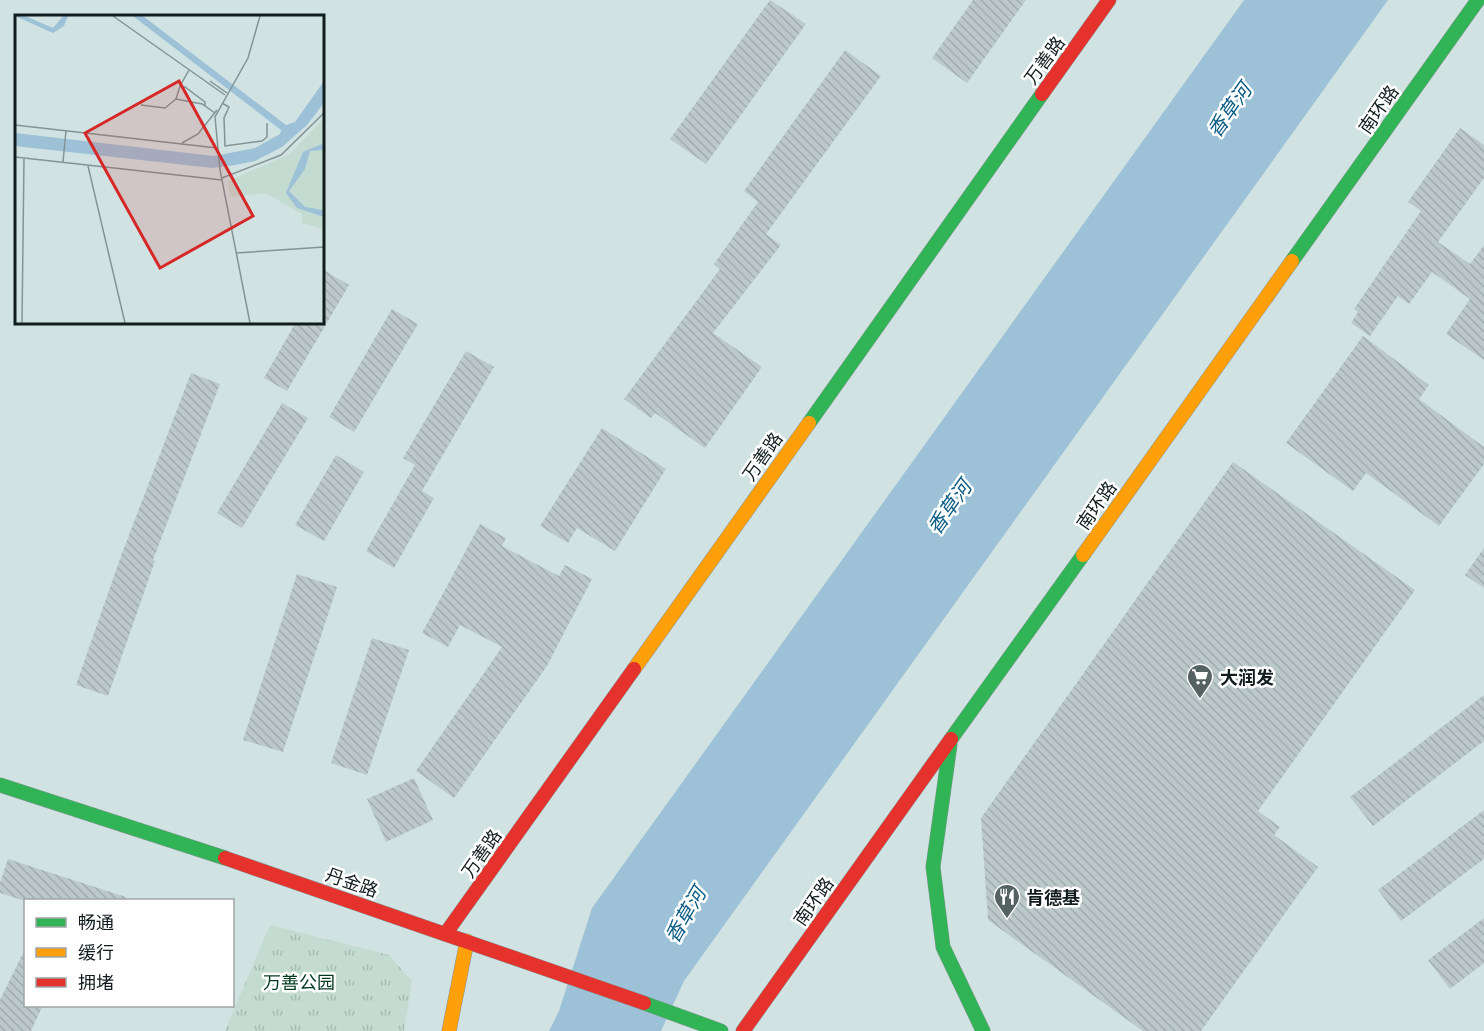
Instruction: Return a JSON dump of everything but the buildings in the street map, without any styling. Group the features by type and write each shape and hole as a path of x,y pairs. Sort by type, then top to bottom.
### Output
{"main road":[{"name":"万善路","path":"446,933 1109,0"},
{"name":"南环路","path":"742,1031 1478,0"},
{"path":"951,740 933,867 943,948 983,1031"},
{"name":"丹金路","path":"0,785 446,933 721,1031"},
{"path":"449,1031 467,941"}],"green space":[{"name":"万善公园","path":"270,925 389,955 412,981 404,1031 225,1031"}],"water":[{"name":"香草河","path":"1244,0 1388,0 684,981 661,1031 549,1031 559,1011 592,908"}],"traffic: fast":[{"path":"1292,261 1478,0"},
{"path":"809,423 1042,94"},
{"path":"951,739 1083,555"},
{"path":"950,745 933,867 943,947 983,1031"},
{"path":"0,785 225,858"},
{"path":"644,1003 721,1031"}],"traffic: slow":[{"path":"1083,555 1292,261"},
{"path":"634,669 809,423"},
{"path":"449,1031 467,941"}],"traffic: jam":[{"path":"1042,94 1109,0"},
{"path":"446,933 634,669"},
{"path":"743,1031 951,739"},
{"path":"225,858 644,1003"}],"place":[{"name":"大润发","path":"1200,700"},
{"name":"肯德基","path":"1007,920"}]}
